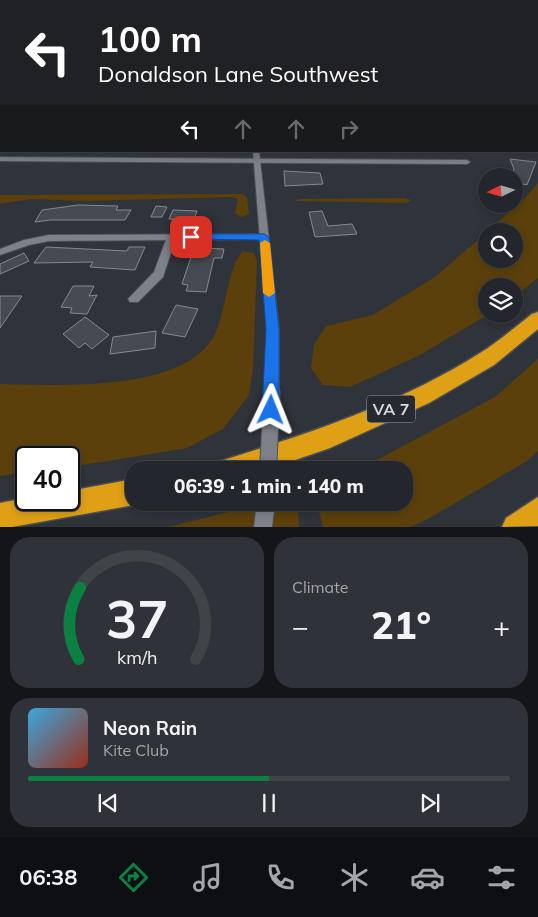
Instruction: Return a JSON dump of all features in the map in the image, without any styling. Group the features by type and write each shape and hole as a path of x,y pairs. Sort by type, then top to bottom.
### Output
{"highway":[{"name":"VA 7","path":"258,461 322,440 422,396 487,359 538,319"},
{"path":"0,516 125,494"},
{"path":"514,527 538,510"}],"street":[{"path":"48,159 55,152"},
{"path":"256,156 273,329 268,461"},
{"path":"0,158 256,156 467,162"},
{"path":"134,299 159,274 172,237"},
{"path":"0,252 27,242 49,238 264,237"},
{"path":"263,527 265,511"}],"shaded area":[{"path":"538,183 538,278 523,290 523,278 478,278 478,321 418,356 350,387 323,385 311,368 314,345 326,326 373,315 435,277 478,240 478,268 523,268 523,223 497,223 508,213 523,213 523,200"},
{"path":"242,194 247,197 249,214 241,217 235,213 238,199 231,197 83,201 31,199 0,204 0,195"},
{"path":"404,198 411,200 407,203 295,201 300,199"},
{"path":"243,251 254,253 257,261 253,370 249,395 223,429 187,448 80,465 80,446 15,446 15,474 0,476 0,384 53,385 117,382 175,368 198,354 214,336 233,268"},
{"path":"538,359 538,451 527,461 428,519 410,527 323,527 319,511 413,511 413,461 375,461 495,397"},
{"path":"233,511 296,511 299,527 169,527"}],"building":[{"path":"510,159 536,162 527,185 523,184 523,168 514,168"},
{"path":"284,171 320,173 323,184 285,186"},
{"path":"78,205 118,206 116,210 131,210 125,220 51,220 35,222 42,210"},
{"path":"156,206 167,207 162,217 151,217"},
{"path":"173,210 197,211 194,220 169,219"},
{"path":"322,211 328,226 352,224 357,234 315,237 309,212"},
{"path":"46,247 127,251 129,247 145,247 135,270 90,267 93,262 34,263"},
{"path":"199,248 224,249 222,258 214,258 206,292 186,291 188,285 182,284 191,257 198,257"},
{"path":"24,253 29,261 0,274 0,264"},
{"path":"73,286 94,286 89,296 97,295 87,314 70,313 72,308 61,307"},
{"path":"0,296 22,296 0,328"},
{"path":"176,305 198,309 185,337 162,333"},
{"path":"85,317 109,335 92,349 85,343 79,348 63,334"},
{"path":"156,331 155,348 110,354 113,337"}],"slow traffic":[{"path":"265,243 269,293"}],"route":[{"path":"191,237 264,237 273,329 271,410"}]}
